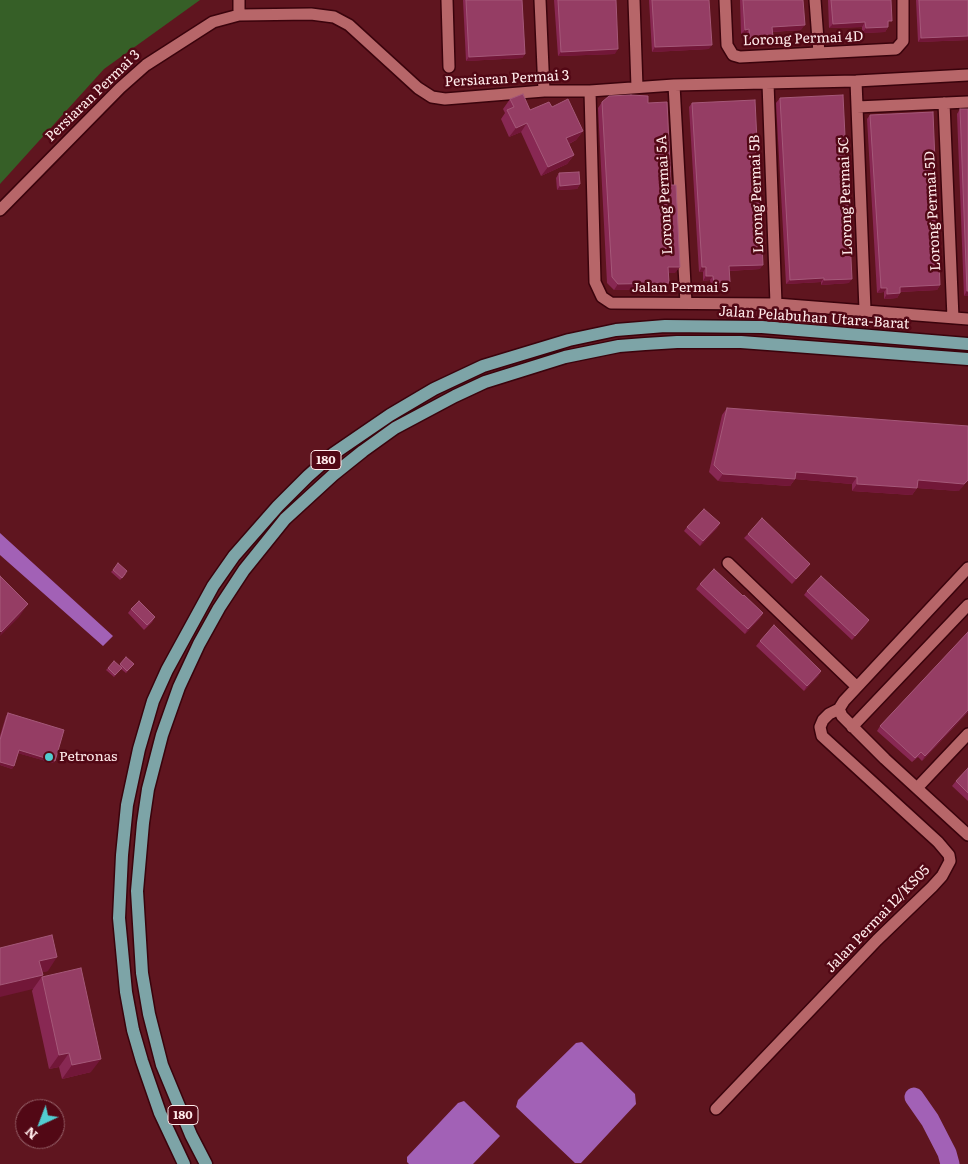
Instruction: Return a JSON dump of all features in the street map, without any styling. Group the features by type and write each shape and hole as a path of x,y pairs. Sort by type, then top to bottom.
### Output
{"main road":[{"name":"Jalan Pelabuhan Utara-Barat","path":"184,1164 160,1114 133,1030 126,992 119,918 127,806 139,749 154,701 164,678 213,586 260,525 308,476 333,454 390,415 434,389 484,366 533,350 616,330 665,326 762,327 968,344"},
{"name":"Jalan Pelabuhan Utara-Barat","path":"206,1164 162,1065 149,1014 142,973 137,891 142,823 148,789 162,735 179,687 199,644 219,608 285,519 363,450 395,428 485,382 565,356 619,346 686,342 750,343 968,361"}],"street":[{"path":"239,0 239,15"},
{"path":"446,0 449,68"},
{"path":"540,0 544,91"},
{"path":"634,0 637,87"},
{"name":"Lorong Permai 4D","path":"724,0 726,39 733,55 740,57 896,50 903,41 904,36 903,0"},
{"path":"815,0 819,53"},
{"name":"Persiaran Permai 3","path":"0,210 120,88 146,65 213,22 239,15 323,14 334,16 349,24 406,78 432,97 445,100 544,91 590,91 674,85 856,81 968,76"},
{"name":"Lorong Permai 5C","path":"856,81 865,310"},
{"name":"Lorong Permai 5B","path":"768,82 776,304"},
{"name":"Lorong Permai 5A","path":"674,85 686,303"},
{"name":"Jalan Permai 5","path":"590,91 595,282 597,290 602,297 611,303 776,304 968,319"},
{"path":"857,107 968,102"},
{"name":"Lorong Permai 5D","path":"944,103 953,318"},
{"path":"728,563 857,687"},
{"path":"968,568 844,701 839,709 842,716 852,727 968,835"},
{"path":"852,727 968,605"},
{"name":"Jalan Permai 12/KS05","path":"716,1109 877,940 932,887 942,876 950,861 949,855 938,842 822,736 820,727 823,720 829,714 839,709"},
{"path":"917,788 968,734"}],"green space":[{"path":"0,0 200,0 104,69 0,184"}],"shaded area":[{"path":"0,533 113,636 103,646 0,555"},
{"path":"582,1042 635,1094 636,1104 581,1163 575,1163 516,1107 518,1100 576,1043"},
{"path":"464,1101 500,1136 473,1164 409,1164 407,1157 458,1103"}],"building":[{"path":"466,0 522,0 525,54 469,57"},
{"path":"558,0 616,0 618,49 561,52"},
{"path":"652,0 709,0 712,45 655,47"},
{"path":"743,0 803,0 805,25 772,27 773,37 750,38 749,29 745,30"},
{"path":"831,0 891,0 892,21 888,21 888,27 866,28 865,22 833,24"},
{"path":"919,0 968,0 968,36 921,38"},
{"path":"523,94 530,110 549,102 552,107 568,99 583,131 566,138 574,155 548,167 527,123 516,128 507,110 514,107 510,99"},
{"path":"843,95 852,279 790,280 780,98"},
{"path":"609,96 648,96 648,103 667,102 671,185 676,185 680,267 668,267 669,283 618,284 612,277 602,102"},
{"path":"755,100 763,265 729,266 730,282 714,283 713,276 706,276 706,267 702,267 692,103"},
{"path":"960,109 968,109 968,291 967,291"},
{"path":"933,112 940,285 900,287 900,293 887,294 887,288 881,288 870,115"},
{"path":"579,172 580,184 560,186 559,173"},
{"path":"727,408 968,426 968,480 964,484 918,480 917,488 857,484 857,477 796,472 795,479 723,474 714,465"},
{"path":"704,509 720,523 703,541 687,527"},
{"path":"762,518 810,564 796,579 748,534"},
{"path":"118,563 127,571 122,578 113,570"},
{"path":"714,569 763,613 748,629 700,584"},
{"path":"0,576 28,604 1,632 0,631"},
{"path":"821,576 869,620 855,636 807,591"},
{"path":"139,601 155,617 147,625 131,609"},
{"path":"774,625 821,671 807,686 760,641"},
{"path":"968,632 968,710 925,756 921,752 915,758 880,726"},
{"path":"126,657 134,664 127,671 120,664"},
{"path":"114,661 122,668 115,675 108,668"},
{"path":"8,713 64,730 55,761 19,750 14,766 0,762 0,740"},
{"path":"968,768 968,793 956,781"},
{"path":"52,935 57,957 39,961 43,975 0,985 0,948"},
{"path":"81,968 101,1059 72,1065 69,1053 59,1055 42,977"}],"waterway":[{"path":"914,1097 930,1120 947,1153 950,1164"}],"place":[{"name":"Petronas","path":"49,757"}]}
